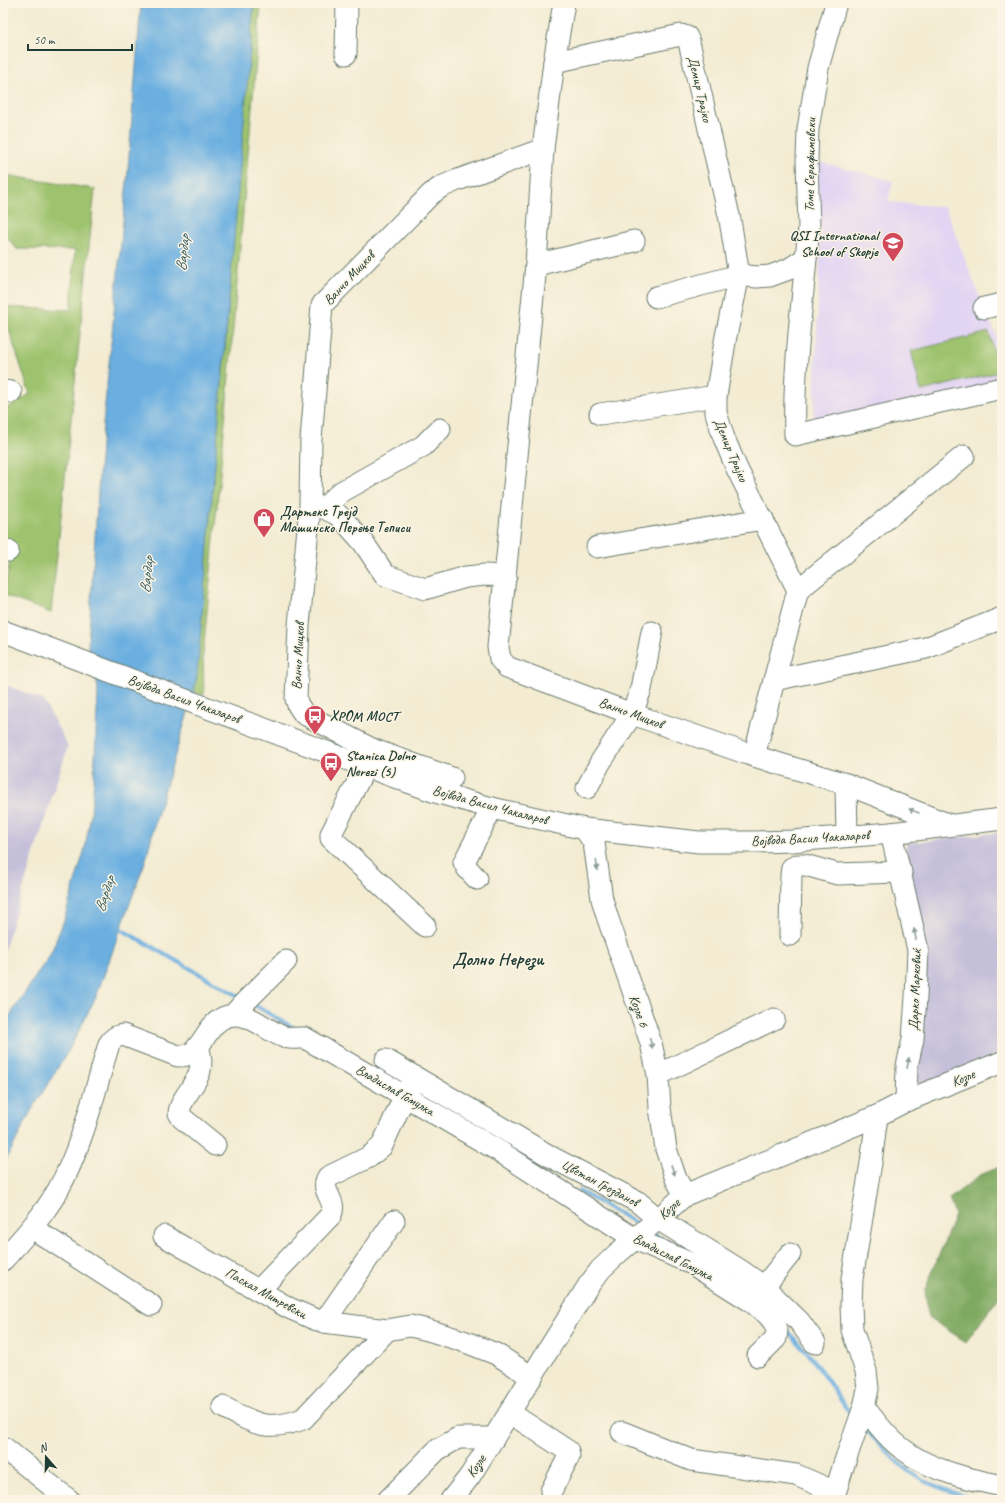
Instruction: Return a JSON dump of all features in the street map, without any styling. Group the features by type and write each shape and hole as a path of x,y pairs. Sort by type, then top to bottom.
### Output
{"street":[{"path":"346,54 347,3"},
{"name":"Ванчо Мицков","path":"564,3 554,62 543,149 536,266 498,653 503,663 507,667 632,714 754,756 846,784 950,825"},
{"name":"Томе Серафимовски","path":"836,3 818,68 808,129 810,228 798,343 794,416 795,435 1002,388"},
{"name":"Демир Трајко","path":"554,62 680,35 687,37 730,220 739,275 726,336 716,396 716,413 724,438 737,469 798,590"},
{"name":"Ванчо Мицков","path":"452,778 372,749 304,714 298,706 296,699 299,625 317,507 311,440 322,304 431,194 441,187 455,181 543,149"},
{"path":"536,266 634,241"},
{"path":"656,297 739,275 757,277 770,276 789,269 806,258"},
{"path":"600,414 716,396"},
{"path":"317,507 423,446 440,430"},
{"path":"754,756 798,590 964,456"},
{"path":"317,507 338,515 363,542 385,575 425,589 466,577 485,575 506,576"},
{"path":"597,547 763,520"},
{"path":"774,680 926,648 1002,618"},
{"name":"Војвода Васил Чакаларов","path":"3,631 435,792 492,808 585,829 699,842 792,840 891,833 1002,819"},
{"path":"587,788 600,764 632,714 641,689 652,632"},
{"path":"366,766 331,834 331,838 425,926"},
{"path":"846,784 847,836"},
{"path":"477,879 467,868 464,862 492,808"},
{"name":"Козле 6","path":"585,829 594,843 602,899 607,916 649,1037 658,1075 660,1108 666,1148 676,1179 685,1194"},
{"name":"Дарко Марковиќ","path":"891,833 918,950 913,1039 907,1066 906,1102"},
{"path":"790,935 790,875 792,868 798,865 805,865 837,874 901,872"},
{"path":"3,1260 32,1228 57,1191 80,1141 111,1040 118,1036 123,1036 178,1056 192,1054 208,1031 220,1019 243,1005 286,961"},
{"name":"Владислав Гомулка","path":"243,1005 245,1016 285,1038 305,1038 404,1097 472,1135 542,1178 635,1239 758,1295 767,1314 777,1329 776,1338 758,1356"},
{"path":"658,1075 774,1019"},
{"path":"198,1046 202,1058 201,1073 181,1104 179,1113 182,1118 215,1145"},
{"name":"Цветан Грозданов","path":"386,1060 553,1158 638,1202 658,1219 742,1272 758,1295 799,1321 815,1343"},
{"name":"Козле","path":"451,1500 470,1476 588,1286 602,1269 685,1194 877,1116 906,1102 1002,1062"},
{"path":"259,1290 331,1215 333,1203 325,1188 325,1182 328,1178 369,1157 382,1146 404,1097 415,1077"},
{"path":"622,1432 691,1460 796,1475 834,1496 864,1407 868,1389 866,1371 852,1330 851,1304 852,1279 877,1116"},
{"path":"542,1178 553,1158"},
{"path":"324,1322 394,1221"},
{"path":"32,1228 151,1305"},
{"name":"Паскал Митревски","path":"164,1236 289,1308 324,1322 387,1330 410,1326 428,1330 463,1341 496,1354 532,1377"},
{"path":"758,1295 790,1254"},
{"path":"223,1408 254,1423 275,1426 291,1424 303,1419 387,1330"},
{"path":"864,1407 886,1434 904,1451 940,1469 965,1478 1002,1486"},
{"path":"510,1413 568,1451 569,1456 551,1491"},
{"path":"388,1500 437,1450 458,1438 494,1438"},
{"path":"3,1447 69,1500"}],"shaded area":[{"name":"QSI International School of Skopje","path":"817,161 893,181 888,202 945,207 984,308 1002,347 1002,383 813,431 821,227"},
{"path":"3,684 43,700 68,746 3,953"},
{"path":"1002,832 1002,1053 918,1086 915,1068 904,851 908,843"}],"green space":[{"path":"254,3 261,3 226,411 203,654 204,695 194,692 225,351"},
{"path":"3,175 95,189 51,613 3,595 14,542 3,537 3,408 8,408 30,394 3,312 3,307 71,310 75,250 17,249 6,236 3,218"},
{"path":"989,332 999,372 921,391 911,351"},
{"path":"1002,1166 1002,1293 966,1342 928,1317 925,1290 955,1215 949,1199 980,1175"}],"water":[{"name":"Вардар","path":"141,3 254,3 197,675 194,692 156,819 146,859 96,997 69,1050 31,1111 3,1166 3,1026 51,953 64,920 85,848 91,814 98,689 88,646 101,445 127,181"}],"waterway":[{"path":"117,927 242,998"},
{"path":"251,1003 297,1030"},
{"path":"579,1191 641,1226"},
{"path":"652,1233 670,1244"},
{"path":"785,1328 812,1358 853,1418"},
{"path":"864,1428 895,1460 916,1476 937,1487 976,1500"}],"place":[{"name":"QSI International School of Skopje","path":"893,262"},
{"name":"Дартекс Трејд Машинско Перење Теписи","path":"264,538"},
{"name":"ХРОМ МОСТ","path":"315,736"},
{"name":"Stanica Dolno Nerezi (5)","path":"331,782"}],"district":[{"name":"Долно Нерези","path":"498,959"}]}
